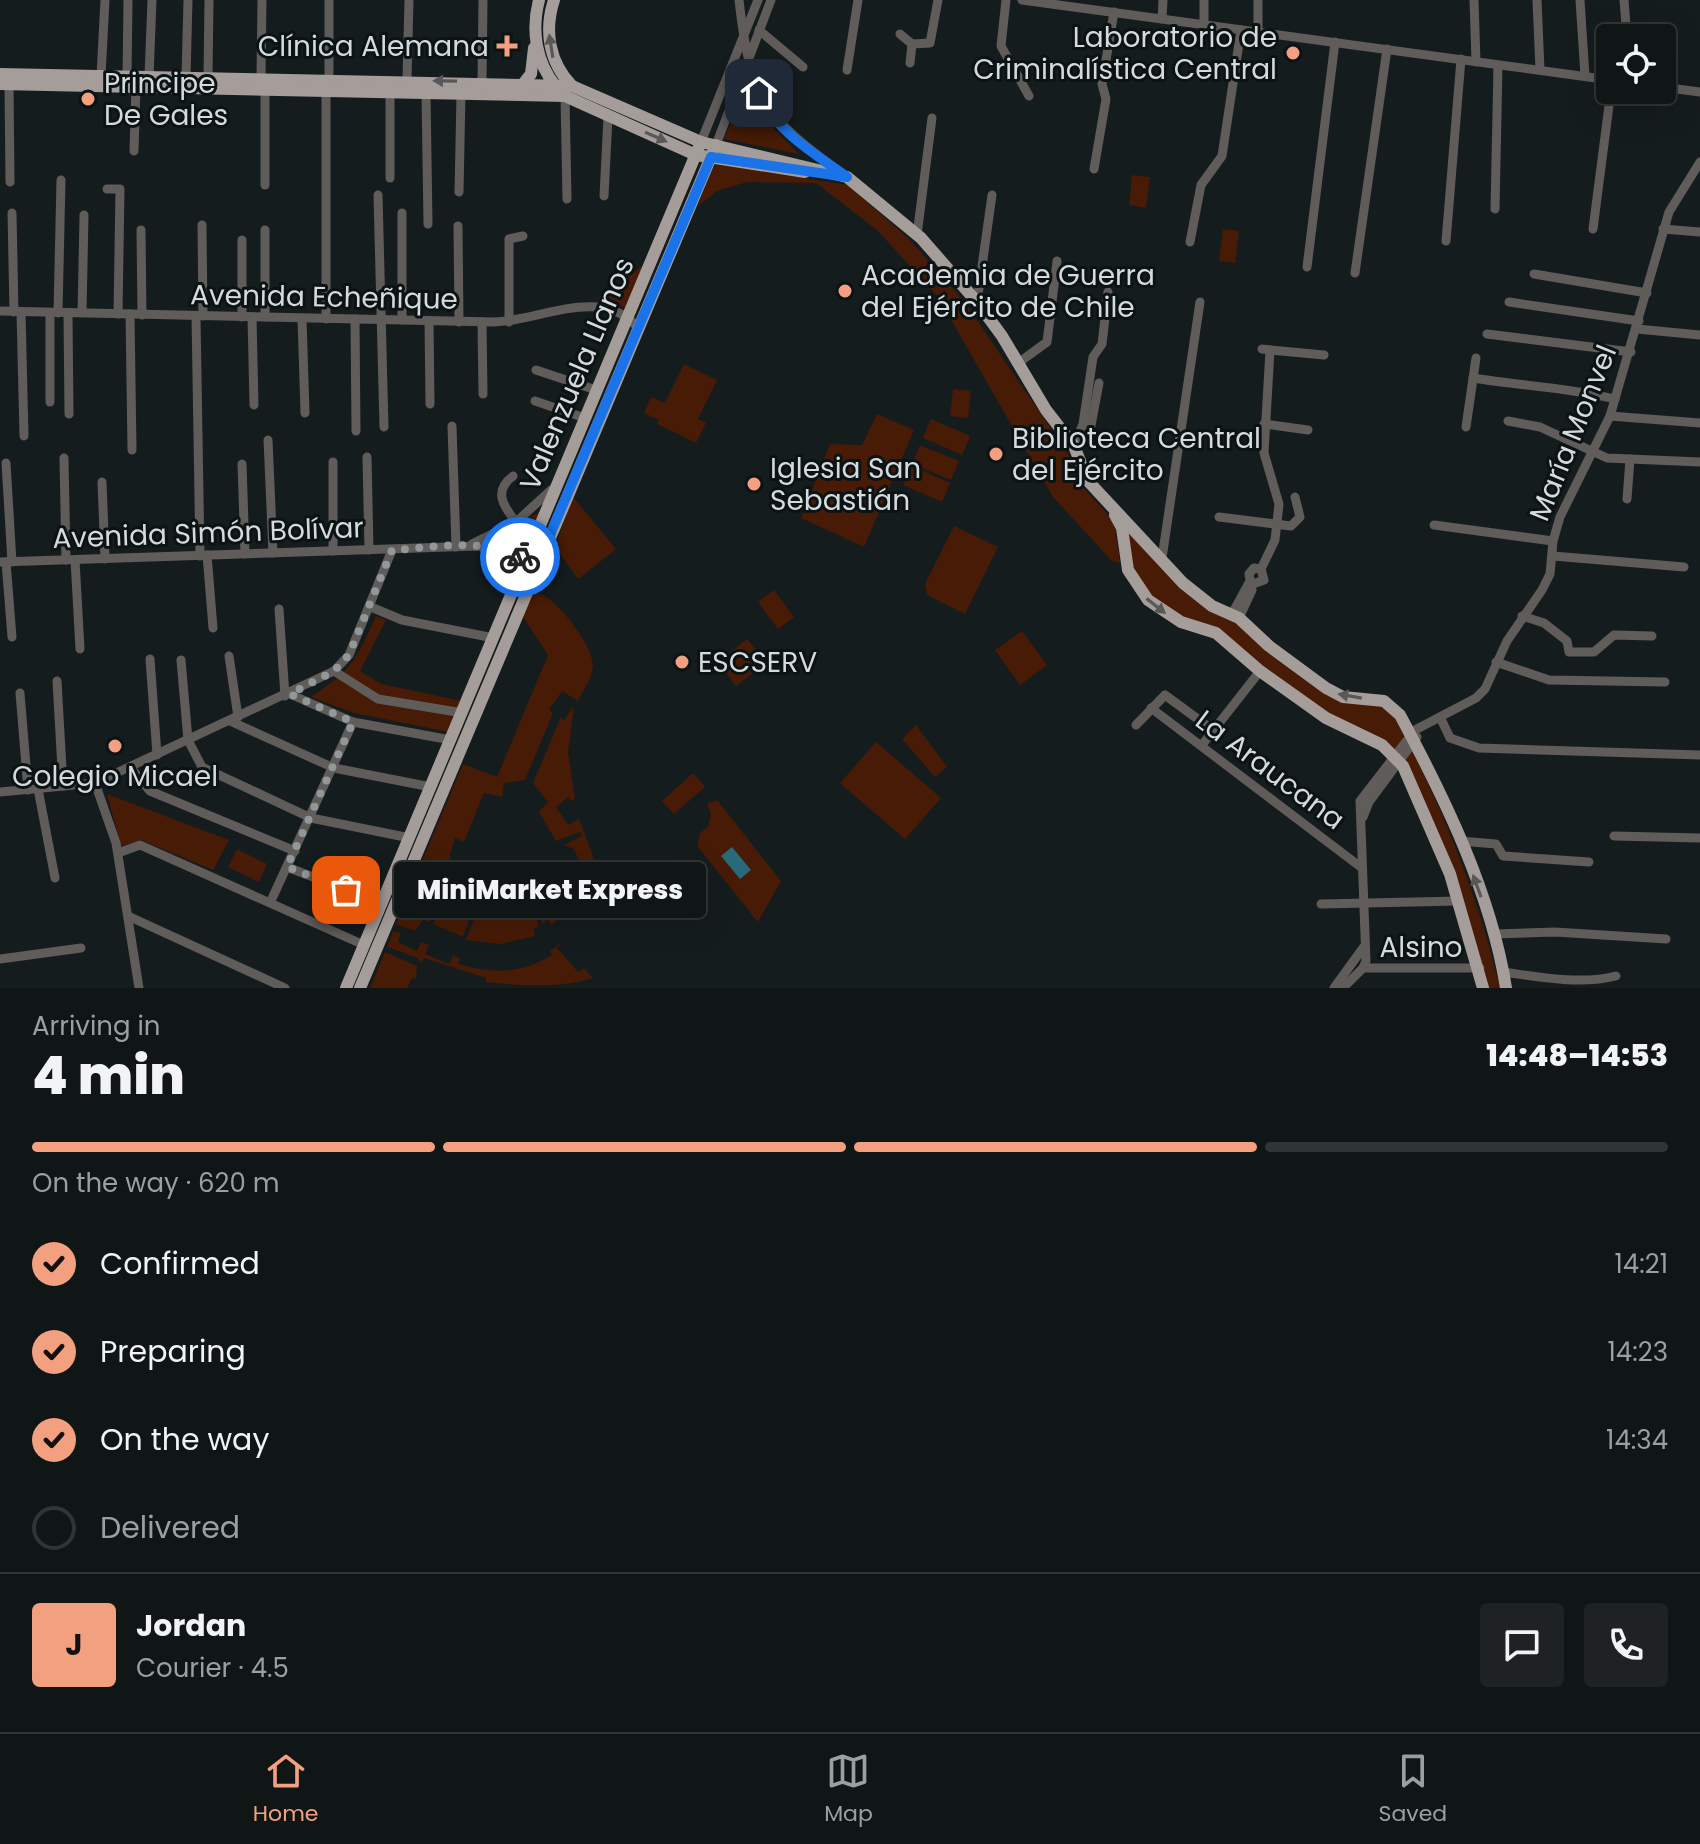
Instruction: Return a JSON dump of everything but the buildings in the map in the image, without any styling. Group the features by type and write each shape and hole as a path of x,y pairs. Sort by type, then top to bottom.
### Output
{"main road":[{"path":"523,84 533,67 539,0"},
{"path":"554,0 550,47 568,91 608,117 696,155 713,151 847,177 917,235 977,302 1046,410 1075,448 1088,481 1119,522 1128,570 1148,600 1181,622 1216,633 1260,671 1326,718 1363,734 1396,758 1415,787 1459,901 1480,968 1483,988"},
{"path":"535,33 542,65 553,85"},
{"path":"0,74 208,77 263,84"},
{"path":"4,84 136,87 328,85 407,80 553,85 701,142 713,151"},
{"path":"328,85 390,93 568,91"},
{"name":"Valenzuela Llanos","path":"360,988 530,565 564,467 701,142"},
{"name":"Valenzuela Llanos","path":"346,988 494,638 638,328 713,151"},
{"path":"1105,503 1140,534 1201,599 1236,616 1269,646 1326,688 1343,697 1378,700 1390,705 1415,734 1495,934 1506,988"},
{"path":"1124,539 1126,534 1140,534"}],"street":[{"path":"101,76 105,0"},
{"path":"127,77 128,0"},
{"path":"149,77 152,0"},
{"path":"186,77 188,0"},
{"path":"208,77 209,0"},
{"path":"262,0 265,185"},
{"path":"326,319 329,0"},
{"path":"407,80 409,0"},
{"path":"482,82 483,0"},
{"path":"739,0 747,61 763,102 775,120 796,141 847,177"},
{"name":"Valenzuela Llanos","path":"701,142 758,0"},
{"name":"Valenzuela Llanos","path":"713,151 771,0"},
{"path":"847,70 858,0"},
{"path":"900,34 912,44 927,45 933,40 938,0"},
{"path":"1006,0 1001,46 1029,96"},
{"path":"1029,0 1102,5 1114,12 1596,78"},
{"path":"1162,19 1163,0"},
{"path":"1204,0 1204,25"},
{"path":"1258,0 1258,32"},
{"path":"1474,0 1476,62"},
{"path":"1537,0 1540,70"},
{"path":"1580,0 1585,76"},
{"path":"1624,0 1626,24"},
{"path":"1094,169 1106,99 1102,84 1114,12"},
{"path":"759,30 803,67"},
{"path":"1190,242 1201,185 1222,156 1241,30"},
{"path":"1307,267 1335,42"},
{"path":"910,63 912,44"},
{"path":"1355,273 1387,49"},
{"path":"1446,241 1461,59"},
{"path":"1495,209 1498,65"},
{"path":"4,84 10,182"},
{"path":"134,151 136,87"},
{"path":"1676,89 1700,92"},
{"path":"567,199 568,91"},
{"path":"390,93 390,178"},
{"path":"426,93 428,224"},
{"path":"459,192 461,94"},
{"path":"1593,229 1609,104"},
{"path":"604,196 608,117"},
{"path":"917,235 932,118"},
{"name":"María Monvel","path":"1415,734 1476,698 1485,689 1522,616 1542,590 1553,556 1553,541 1610,416 1631,352 1663,229 1674,202 1700,162"},
{"path":"50,402 59,313 61,180"},
{"path":"107,189 120,189 118,314"},
{"path":"378,195 384,427"},
{"path":"977,302 992,195"},
{"path":"12,213 24,436"},
{"path":"402,213 402,320"},
{"path":"82,313 84,215"},
{"path":"202,225 199,316 203,556 213,628"},
{"path":"458,226 459,322"},
{"path":"1663,229 1700,232"},
{"path":"141,230 142,315"},
{"path":"265,230 265,317"},
{"path":"509,322 509,239 523,236"},
{"path":"242,240 254,405"},
{"path":"1018,363 1047,342 1057,261"},
{"path":"1534,274 1647,293"},
{"path":"1075,448 1083,424 1093,357 1102,344 1108,292"},
{"path":"1162,558 1200,302"},
{"path":"1509,302 1700,335"},
{"name":"Avenida Echeñique","path":"0,311 509,322 590,305 628,316"},
{"path":"59,313 69,414"},
{"path":"130,314 132,450"},
{"path":"628,316 638,328"},
{"path":"302,318 305,413"},
{"path":"355,319 356,431"},
{"path":"429,321 430,404"},
{"path":"482,322 483,394"},
{"path":"1487,334 1631,352"},
{"path":"1236,616 1252,582 1264,580 1261,569 1278,525 1279,504 1264,453 1266,350 1324,355"},
{"path":"1466,427 1476,358"},
{"path":"536,370 596,390"},
{"path":"1473,378 1531,387 1544,384 1615,399"},
{"path":"1075,448 1090,431 1099,383"},
{"path":"535,401 585,418"},
{"path":"1610,416 1700,423"},
{"path":"1508,421 1540,427 1607,458 1700,462"},
{"path":"1264,424 1308,430"},
{"path":"452,426 460,547"},
{"path":"268,440 273,553"},
{"path":"367,457 369,550"},
{"path":"64,458 80,649"},
{"path":"1627,499 1630,459"},
{"path":"333,462 333,551"},
{"path":"6,463 6,562 12,637"},
{"path":"242,464 245,554"},
{"name":"Avenida Simón Bolívar","path":"460,547 516,522 545,498 564,467"},
{"path":"513,476 504,484 501,496 503,506 516,522"},
{"path":"102,482 105,559"},
{"path":"1219,517 1278,525 1296,523 1300,508 1295,497"},
{"path":"1434,525 1553,541"},
{"name":"Avenida Simón Bolívar","path":"6,562 460,547 503,550 530,565"},
{"path":"0,792 95,783 334,671 349,655 392,550"},
{"path":"1553,556 1684,567"},
{"path":"371,607 402,620 494,638"},
{"path":"279,609 288,695"},
{"path":"1522,616 1544,623 1567,641 1569,652 1594,652 1614,635 1652,636"},
{"path":"229,656 234,719"},
{"path":"150,659 157,755"},
{"path":"181,660 188,740 202,767 311,818 410,838"},
{"path":"1496,662 1549,680 1665,682"},
{"path":"334,671 378,699 463,713"},
{"path":"1202,745 1260,671"},
{"path":"57,681 63,786"},
{"path":"20,693 33,789 55,878"},
{"path":"288,695 353,722 451,740"},
{"name":"La Araucana","path":"1214,731 1168,696 1159,697 1151,708 1362,868"},
{"path":"1136,725 1151,708"},
{"path":"234,719 334,768 431,787"},
{"path":"1441,719 1450,738 1479,748 1700,755"},
{"path":"270,903 353,722"},
{"path":"1343,988 1363,968 1363,795 1415,734"},
{"path":"130,767 150,791 295,851"},
{"path":"95,783 118,853 139,988"},
{"path":"1614,836 1700,838"},
{"path":"1460,841 1496,844 1503,856 1589,862"},
{"path":"118,853 140,845 364,945"},
{"path":"287,867 383,904"},
{"path":"1321,904 1459,901"},
{"path":"128,916 285,988"},
{"path":"1495,934 1555,932 1666,939"},
{"path":"1334,988 1356,962 1365,941"},
{"path":"0,959 81,948"},
{"name":"Alsino","path":"1363,968 1480,968"},
{"path":"1503,972 1545,978 1604,979 1616,976"}],"shaded area":[{"path":"747,87 768,123 799,154 724,139"},
{"path":"717,164 848,185 910,240 964,301 1068,454 1080,484 1114,521 1120,563 1112,561 1053,497 938,297 878,231 816,183 747,182 717,191 698,206 713,167"},
{"path":"1132,175 1150,177 1146,208 1129,205"},
{"path":"1223,229 1239,231 1235,263 1219,261"},
{"path":"649,261 631,309 596,300"},
{"path":"684,364 717,380 698,419 706,423 696,443 657,424 659,420 644,413 651,397 665,403"},
{"path":"953,389 971,391 968,418 950,416"},
{"path":"877,414 914,430 864,547 801,518 830,444 862,445"},
{"path":"931,419 970,436 962,455 923,438"},
{"path":"920,445 959,461 951,480 912,464"},
{"path":"912,466 950,483 942,502 903,485"},
{"path":"573,497 616,549 578,579 555,547"},
{"path":"543,510 524,552 486,540"},
{"path":"954,526 998,547 965,614 927,595 925,584"},
{"path":"1122,526 1184,592 1229,616 1326,693 1389,707 1423,773 1454,844 1480,916 1500,988 1486,988 1405,765 1324,715 1227,638 1165,613 1135,581"},
{"path":"774,590 794,617 778,629 758,602"},
{"path":"536,593 552,601 579,633 591,656 593,669 590,679 578,701 562,691 549,710 553,713 525,780 504,783 502,797 484,793 464,842 455,838 450,855 451,869 429,922 423,920 415,931 396,924 463,764 497,777 548,655 523,617 531,596"},
{"path":"376,616 386,620 360,671 381,684 467,702 454,733 354,713 311,697 336,679 351,663"},
{"path":"1022,631 1047,665 1020,685 995,650"},
{"path":"747,639 766,663 736,686 718,662"},
{"path":"574,706 568,752 575,799 571,801 568,797 556,807 568,825 579,819 596,864 582,908 577,902 582,882 579,862 574,849 564,845 582,836 580,832 556,841 539,812 548,802 533,783 561,717 564,720"},
{"path":"916,725 947,767 935,777 902,739"},
{"path":"876,742 941,798 905,839 840,783"},
{"path":"693,773 705,787 674,814 662,801"},
{"path":"107,794 229,840 213,870 141,840 121,846"},
{"path":"717,800 781,881 758,922 697,846 700,833 708,827 711,814 707,804"},
{"path":"237,849 267,864 259,882 228,867"},
{"path":"574,860 579,877 575,898 548,887"},
{"path":"452,879 481,894 473,913 468,914 463,937 433,924"},
{"path":"546,888 568,902 569,907 552,925 548,920 542,924 532,895"},
{"path":"481,902 505,906 505,916 534,910 539,927 533,929 535,936 501,944 466,940"},
{"path":"393,931 401,933 398,942 417,951 421,942 429,945 425,954 449,964 453,956 460,958 458,964 495,971 518,969 541,961 552,955 550,951 562,942 557,948 578,972 584,968 593,978 541,985 486,982 486,978 424,958 421,963 418,958 387,947"},
{"path":"385,952 417,966 416,979 412,978 407,988 370,988"}],"water":[{"path":"732,847 751,870 740,879 721,856"}],"way so far":[{"path":"346,890 287,867 353,722 290,694 334,671 349,655 392,550 477,546 503,550 520,557"}],"place":[{"name":"Clínica Alemana","path":"507,46"},
{"name":"Laboratorio de Criminalística Central","path":"1293,53"},
{"name":"Principe De Gales","path":"88,99"},
{"name":"Academia de Guerra del Ejército de Chile","path":"845,291"},
{"name":"Biblioteca Central del Ejército","path":"996,454"},
{"name":"Iglesia San Sebastián","path":"754,484"},
{"name":"ESCSERV","path":"682,662"},
{"name":"Colegio Micael","path":"115,746"},
{"name":"MiniMarket Express","path":"346,890"}],"route":[{"path":"520,557 535,570 711,157 847,177 796,141 775,120 759,93"}]}
